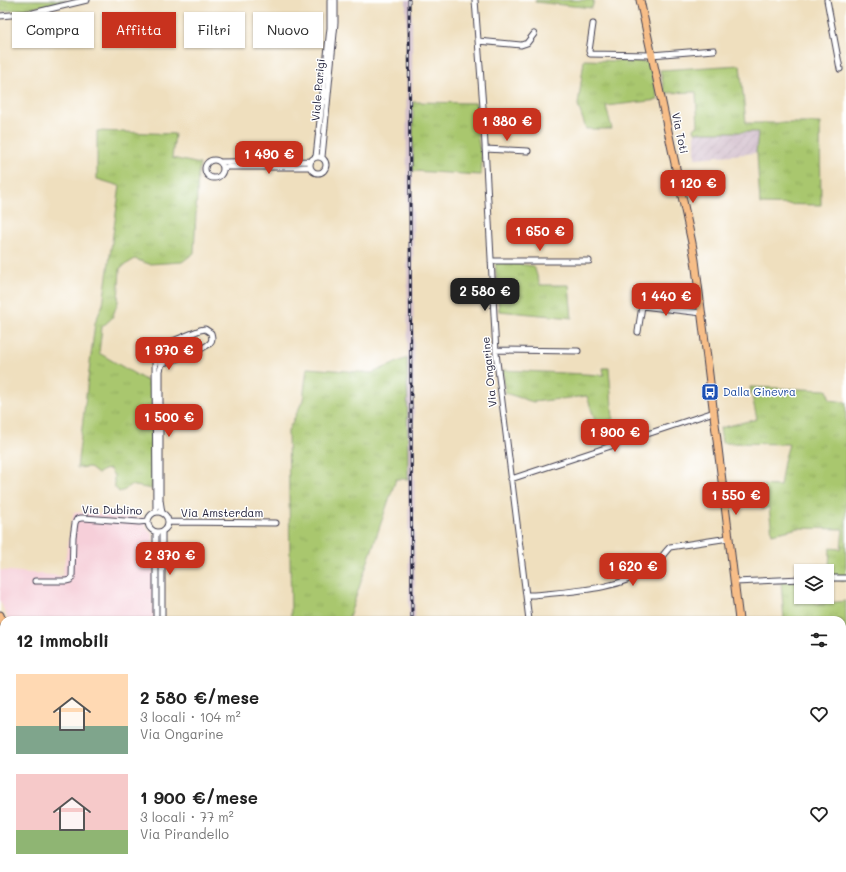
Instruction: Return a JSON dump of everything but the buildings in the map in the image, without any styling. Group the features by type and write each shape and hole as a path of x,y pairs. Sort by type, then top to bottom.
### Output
{"main road":[{"name":"Via Toti","path":"640,0 692,243 702,313 738,616"}],"street":[{"path":"0,16 34,13 86,0"},
{"name":"Viale Parigi","path":"319,157 330,28 330,0"},
{"name":"Viale Parigi","path":"319,157 335,23 335,0"},
{"name":"Via Ongarine","path":"475,0 496,350 529,616"},
{"path":"827,0 840,69"},
{"path":"593,24 590,54 651,55 714,50"},
{"path":"478,41 521,46 527,43 534,34"},
{"path":"485,150 528,151"},
{"path":"220,162 223,169 222,174 218,178 210,177 206,174 205,168 208,162 213,160 220,162 311,161 312,159 319,157"},
{"name":"Viale Parigi","path":"310,167 318,173 325,170 327,165 325,160 319,157"},
{"path":"223,169 227,166 310,167 311,161"},
{"path":"491,261 589,261"},
{"path":"638,332 642,306 702,313"},
{"path":"156,512 156,351 158,347 200,330 205,329 211,333 212,339 205,347 162,363"},
{"path":"496,350 578,351"},
{"path":"155,357 162,363"},
{"path":"162,363 160,371 160,500 162,513"},
{"path":"511,479 714,413"},
{"path":"156,512 162,513 167,516 167,528 159,532 152,531 149,528 148,521 150,516 156,512"},
{"name":"Via Dublino","path":"35,581 70,580 72,576 73,537 77,519 139,522 148,521"},
{"name":"Via Amsterdam","path":"168,522 276,523"},
{"path":"156,616 159,532"},
{"path":"159,532 162,616"},
{"path":"526,595 587,590 619,583 651,568 670,547 729,538"},
{"path":"834,578 846,578"},
{"path":"734,582 794,579"}],"shaded area":[{"path":"406,0 412,0 415,616 409,616"},
{"path":"695,132 758,132 757,153 695,158"},
{"path":"74,512 145,518 146,527 153,535 154,616 6,616 0,601 0,570 62,576"}],"green space":[{"path":"0,0 66,0 42,6 0,12"},
{"path":"536,0 594,0 592,8 535,2"},
{"path":"584,60 650,62 658,100 606,106 612,129 586,129 578,105"},
{"path":"740,65 746,123 820,123 821,205 760,204 756,153 758,132 695,132 694,128 698,126 696,92 665,93 660,70"},
{"path":"413,102 476,103 478,140 482,162 481,175 413,171"},
{"path":"97,131 175,134 172,158 200,164 198,174 194,253 182,262 149,264 135,259 120,268 118,302 112,318 102,327 99,353 152,384 152,489 130,485 125,490 119,492 114,486 114,476 110,469 103,470 98,474 89,467 77,468 95,323 103,304 120,186 97,179"},
{"path":"495,261 534,266 540,285 569,285 572,318 499,311"},
{"path":"407,358 408,479 396,479 349,616 291,616 288,431 303,400 307,368 372,373"},
{"path":"603,368 609,368 613,419 596,424 587,396 533,402 505,393 503,370 604,375"},
{"path":"750,387 827,390 830,400 846,402 846,580 834,580 834,564 829,564 830,548 841,549 843,529 798,528 772,534 769,507 762,509 761,485 780,486 784,461 789,444 722,443 720,428 757,419"},
{"path":"794,581 794,604 834,604 834,602 846,601 846,616 784,616 781,582"}],"railway":[{"path":"409,0 412,616"}],"place":[{"name":"Dalla Ginevra","path":"710,392"}]}
